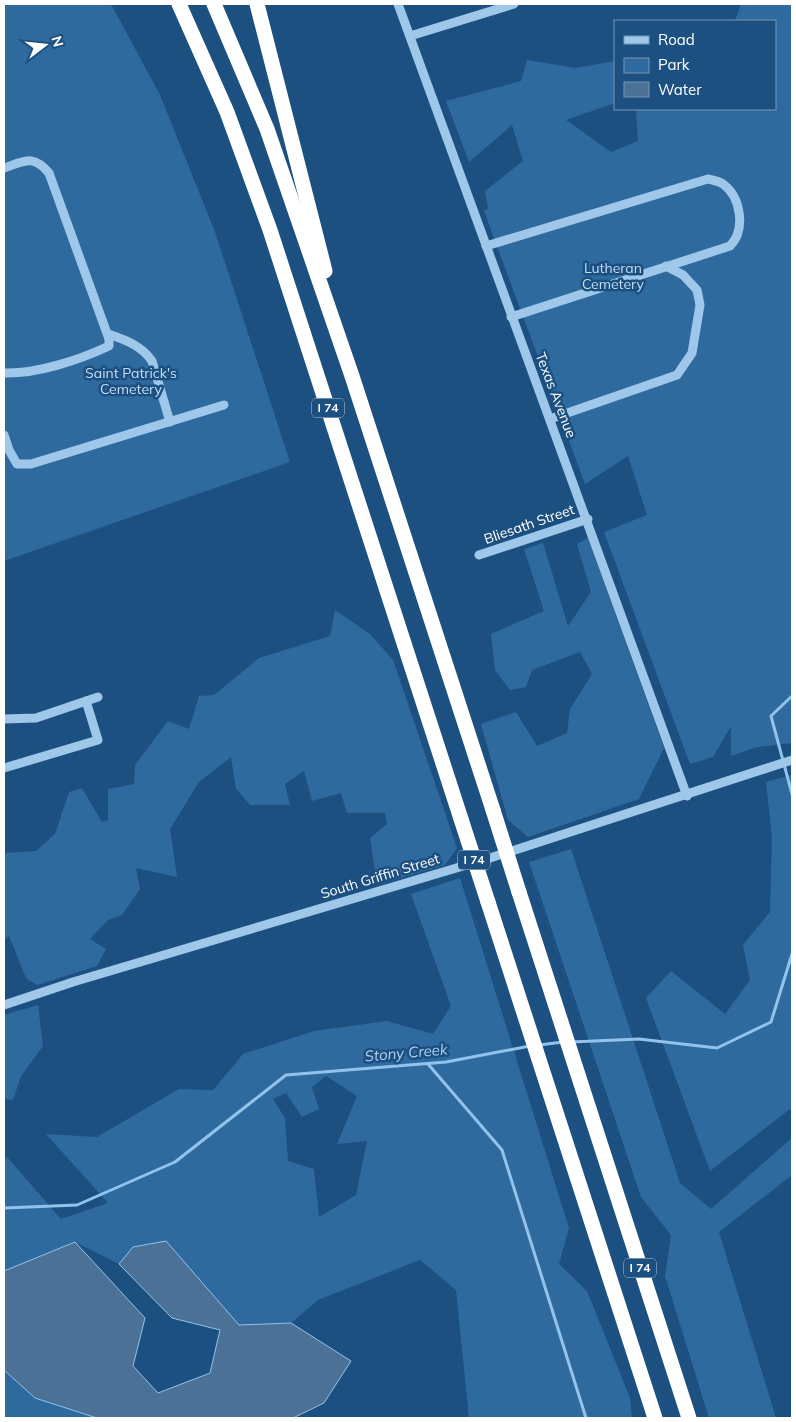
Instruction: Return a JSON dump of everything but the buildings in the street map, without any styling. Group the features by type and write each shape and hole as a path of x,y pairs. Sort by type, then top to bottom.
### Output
{"highway":[{"name":"I 74","path":"179,4 227,112 270,230 655,1418"},
{"name":"I 74","path":"214,4 267,129 352,376 689,1418"},
{"path":"257,4 352,376"}],"street":[{"name":"Texas Avenue","path":"398,4 511,317 588,519 688,796"},
{"path":"410,36 514,4"},
{"path":"4,168 29,159 40,161 49,172 108,334 109,346 82,359 19,372 4,373"},
{"path":"486,246 708,179 722,183 734,195 741,223 738,238 730,246 511,317"},
{"path":"550,419 677,375 692,352 700,305 697,290 683,275 666,266"},
{"path":"108,334 129,342 147,354 152,360 170,422"},
{"path":"4,435 8,450 17,464 31,464 224,405"},
{"name":"Bliesath Street","path":"479,555 588,519"},
{"path":"4,719 36,718 98,697"},
{"path":"4,768 98,740 86,701"},
{"name":"South Griffin Street","path":"4,1005 688,796 792,761"}],"green space":[{"name":"Saint Patrick's Cemetery","path":"4,4 111,4 160,95 215,232 290,462 4,561"},
{"name":"Lutheran Cemetery","path":"741,4 792,4 792,743 757,747 731,756 731,726 713,757 690,764 604,532 647,515 628,456 585,484 484,211 488,209 485,191 523,161 512,125 469,162 446,101 521,81 527,60 576,68 614,61 614,103 566,120 611,152 638,141 636,110 776,110 776,20 735,20"},
{"path":"588,538 664,748 639,799 528,837 508,820 481,724 516,712 537,746 567,733 570,709 592,674 580,652 532,670 526,687 510,690 495,670 491,634 544,611 524,549 543,543 568,626 591,592 577,544"},
{"path":"335,610 370,634 393,660 457,848 445,865 377,885 370,838 387,824 385,813 347,813 341,793 312,801 304,771 285,784 290,805 250,805 236,789 231,757 199,782 170,829 177,877 136,868 140,889 122,915 108,920 90,939 106,949 97,966 37,985 26,978 9,936 4,940 4,853 36,851 55,834 69,792 82,788 102,822 108,820 108,789 134,784 135,765 168,721 189,729 199,696 214,695 259,658 330,636"},
{"path":"792,775 792,1111 790,1109 710,1171 646,998 671,971 725,1014 750,980 743,945 770,912 772,837 766,782"},
{"path":"571,849 680,1183 711,1209 792,1138 792,1175 719,1232 776,1418 709,1418 665,1276 671,1235 641,1197 529,862"},
{"path":"460,878 569,1228 559,1264 587,1291 630,1398 632,1418 469,1418 456,1290 420,1260 318,1300 291,1323 239,1325 166,1241 133,1247 119,1264 75,1242 4,1271 4,1159 7,1157 61,1219 108,1203 46,1134 97,1137 179,1089 213,1090 243,1054 314,1031 387,1021 433,1034 451,1006 411,894","holes":["326,1076 357,1096 337,1144 367,1141 356,1195 319,1217 314,1169 288,1161 285,1118 273,1099 286,1093 302,1117 319,1109 312,1087"]},
{"path":"38,1005 43,1046 21,1076 13,1100 4,1099 4,1015"},
{"path":"4,1370 35,1398 97,1418 4,1418"}],"water":[{"path":"166,1241 239,1325 291,1323 351,1361 324,1403 293,1418 97,1418 35,1398 4,1370 4,1271 75,1242 145,1318 133,1366 158,1393 210,1373 220,1330 172,1318 119,1264 133,1247"}],"waterway":[{"name":"Stony Creek","path":"792,696 771,716 792,794"},
{"name":"Stony Creek","path":"571,1042 639,1039 717,1048 771,1022 792,954"},
{"name":"Stony Creek","path":"539,1045 563,1042"},
{"name":"Stony Creek","path":"4,1208 77,1205 175,1162 286,1075 446,1062 530,1046"},
{"path":"428,1064 502,1150 586,1418"}]}
